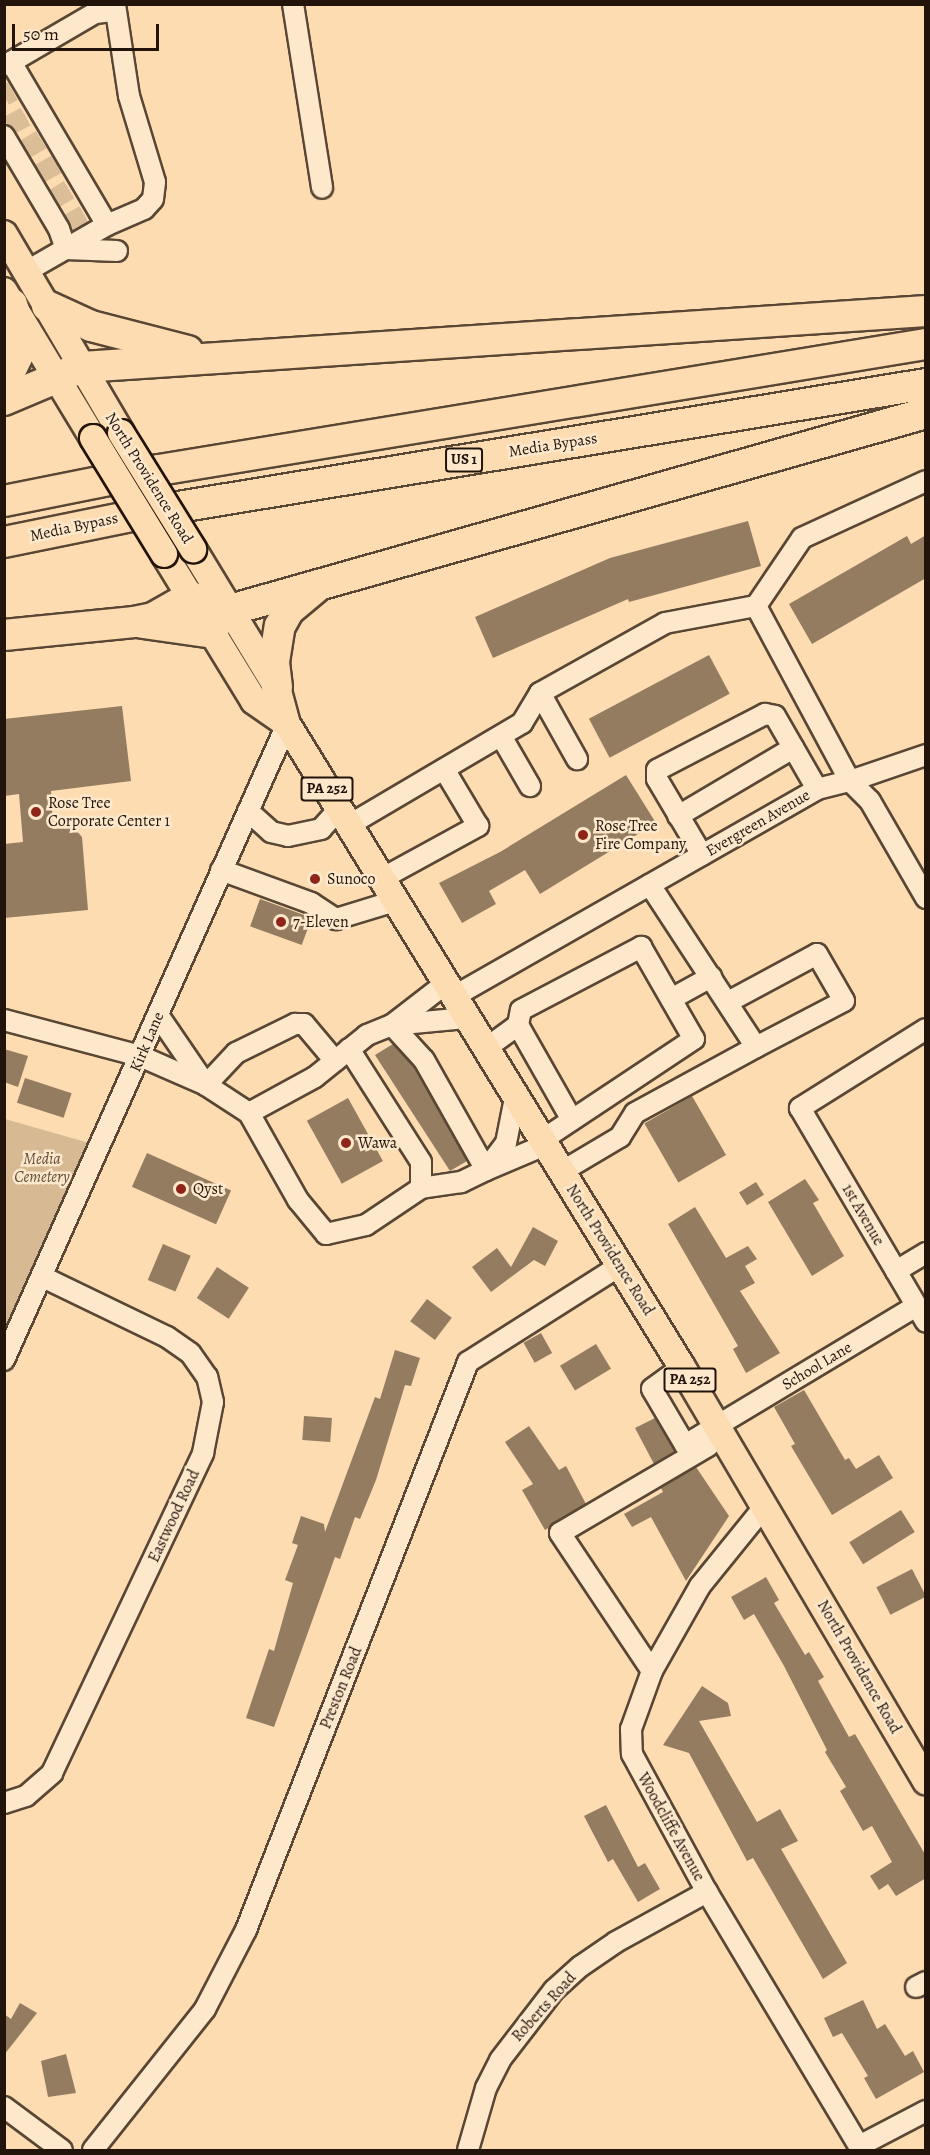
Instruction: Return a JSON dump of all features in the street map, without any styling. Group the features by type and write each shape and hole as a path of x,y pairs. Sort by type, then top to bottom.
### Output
{"highway":[{"path":"4,384 20,351 19,327 8,298"},
{"path":"46,306 91,326 170,348 242,358"},
{"path":"4,400 69,372 926,311"},
{"name":"US 1","path":"4,501 159,470 926,344"},
{"name":"Media Bypass","path":"4,542 166,509 926,384"},
{"path":"4,635 134,622 222,622 322,584 926,413"},
{"path":"277,687 274,662 280,626 302,597 322,584"},
{"path":"134,622 168,611 201,588 222,622"}],"main road":[{"name":"North Providence Road","path":"4,234 46,306 93,438 164,554 201,588"},
{"name":"North Providence Road","path":"8,298 121,433 193,549 201,588"},
{"name":"North Providence Road","path":"222,622 277,687 287,723 682,1367 923,1770"},
{"name":"North Providence Road","path":"222,622 254,701 287,723"}],"street":[{"path":"293,4 322,188"},
{"path":"27,271 107,225 127,220 144,209 153,199 155,182 105,8 8,63 33,112 91,211 107,225"},
{"path":"6,130 63,227 66,249"},
{"path":"66,249 117,251"},
{"path":"248,811 271,832 288,836 321,829 444,769 522,723 540,693 665,623 756,606 802,538 926,480"},
{"path":"756,606 850,781 870,801 926,898"},
{"path":"540,693 578,759"},
{"path":"702,855 657,779 657,770 765,714 775,716 817,789"},
{"name":"Kirk Lane","path":"4,1360 43,1277 287,723"},
{"path":"501,736 530,786"},
{"path":"678,816 793,748"},
{"name":"Evergreen Avenue","path":"392,1025 455,1000 817,789 850,781 926,755"},
{"path":"381,879 478,826 444,769"},
{"path":"221,870 311,903 336,919 395,902"},
{"path":"650,885 756,1047"},
{"path":"4,1020 140,1056 206,1085 249,1113 298,1200 326,1234 366,1225 421,1188 461,1182 543,1142 572,1120 694,1039 641,946 521,1010 518,1025 572,1120"},
{"path":"561,1172 620,1137 635,1113 844,1001 817,954 728,1002"},
{"path":"672,999 711,977"},
{"path":"249,1113 315,1077 367,1035 455,1000"},
{"path":"158,1015 206,1085"},
{"path":"206,1085 236,1053 295,1024 304,1024 342,1055 421,1162 421,1188"},
{"path":"392,1025 424,1060 486,1170"},
{"path":"485,1049 518,1025"},
{"name":"1st Avenue","path":"922,1312 800,1108 926,1029"},
{"path":"486,1170 506,1143 515,1098"},
{"path":"896,1271 926,1253"},
{"name":"Preston Road","path":"93,2151 205,2009 246,1930 468,1362 620,1266"},
{"name":"Eastwood Road","path":"4,1803 26,1796 52,1773 203,1453 213,1402 207,1377 190,1353 167,1337 43,1277"},
{"name":"School Lane","path":"720,1431 922,1312"},
{"path":"682,1367 652,1389 685,1446 720,1431"},
{"path":"652,1671 560,1533 720,1431"},
{"name":"Woodcliffe Avenue","path":"764,1507 700,1586 652,1671 631,1729 632,1754 707,1892 859,2146 926,2111"},
{"name":"Roberts Road","path":"468,2151 500,2060 554,1990 608,1948 707,1892"},
{"path":"4,2107 62,2151"}],"green space":[{"name":"Media Cemetery","path":"5,1119 96,1145 5,1336"}],"building":[{"path":"748,521 761,566 629,602 628,599 493,658 475,617 610,558"},
{"path":"926,535 926,578 812,644 789,604 907,536 911,544"},
{"path":"709,655 730,694 610,758 589,719"},
{"name":"Rose Tree Corporate Center 1","path":"122,706 131,781 51,791 53,829 74,828 82,837 88,910 4,918 4,844 23,842 19,794 4,796 4,719"},
{"name":"Rose Tree Fire Company","path":"626,775 656,823 540,894 525,870 489,891 496,904 462,923 439,883 500,852"},
{"name":"7-Eleven","path":"260,899 312,918 302,945 250,926"},
{"name":"Wawa","path":"393,1044 414,1067 467,1161 450,1171 375,1055"},
{"path":"4,1049 28,1056 18,1087 4,1082"},
{"path":"25,1078 72,1093 64,1118 17,1103"},
{"path":"692,1096 726,1155 678,1182 644,1124"},
{"path":"348,1098 383,1161 342,1184 307,1121"},
{"name":"Qyst","path":"147,1153 231,1190 216,1224 132,1187"},
{"path":"805,1179 819,1200 813,1203 844,1256 812,1276 768,1202"},
{"path":"756,1182 764,1195 747,1205 739,1193"},
{"path":"695,1207 726,1258 748,1246 757,1259 745,1266 755,1283 740,1291 780,1353 746,1373 733,1349 738,1346 668,1224"},
{"path":"533,1227 558,1241 545,1266 534,1260 491,1292 472,1267 497,1248 511,1267"},
{"path":"163,1244 191,1256 175,1292 148,1280"},
{"path":"217,1267 249,1288 229,1319 197,1298"},
{"path":"427,1299 452,1318 435,1340 410,1321"},
{"path":"541,1333 552,1353 535,1363 524,1343"},
{"path":"596,1344 611,1369 575,1390 560,1366"},
{"path":"395,1350 420,1358 411,1386 405,1385 376,1480 360,1519 355,1517 340,1559 335,1557 274,1727 246,1718 269,1649 274,1651 293,1583 285,1580 298,1545 292,1543 301,1516 324,1524 325,1532 375,1397 380,1399"},
{"path":"804,1390 845,1460 849,1458 856,1469 879,1455 893,1478 832,1515 791,1446 795,1444 774,1407"},
{"path":"304,1416 332,1418 330,1442 302,1440"},
{"path":"655,1418 675,1451 654,1464 635,1428"},
{"path":"529,1426 559,1470 566,1466 586,1504 545,1530 522,1490 533,1484 505,1442"},
{"path":"696,1467 729,1516 686,1581 651,1517 632,1527 624,1514 663,1492 661,1488"},
{"path":"901,1510 915,1532 863,1564 849,1542"},
{"path":"912,1569 926,1597 890,1615 876,1587"},
{"path":"766,1577 779,1600 774,1603 805,1655 809,1652 824,1677 818,1681 849,1737 855,1734 926,1856 926,1878 896,1896 888,1884 879,1890 870,1876 892,1862 872,1826 863,1831 840,1791 846,1787 825,1752 827,1750 784,1666 754,1614 744,1620 731,1597"},
{"path":"702,1686 728,1703 731,1716 699,1721 757,1822 780,1809 798,1841 781,1849 847,1963 823,1979 753,1858 747,1861 689,1753 663,1745"},
{"path":"606,1805 638,1867 645,1863 660,1889 638,1902 613,1859 608,1862 584,1816"},
{"path":"863,2000 877,2029 885,2024 905,2056 913,2051 924,2072 876,2099 864,2078 868,2076 842,2033 833,2037 824,2018"},
{"path":"20,2003 37,2013 4,2055 4,2014 11,2019"},
{"path":"66,2054 76,2093 48,2097 41,2061"}],"tunnel":[{"path":"4,96 13,91"},
{"path":"8,126 27,116"},
{"path":"24,150 42,139"},
{"path":"39,174 57,164"},
{"path":"52,200 70,189"},
{"path":"67,225 86,214"}],"place":[{"name":"Rose Tree Corporate Center 1","path":"36,812"},
{"name":"Rose Tree Fire Company","path":"583,835"},
{"name":"Sunoco","path":"315,879"},
{"name":"7-Eleven","path":"281,922"},
{"name":"Wawa","path":"346,1143"},
{"name":"Qyst","path":"181,1189"}]}
